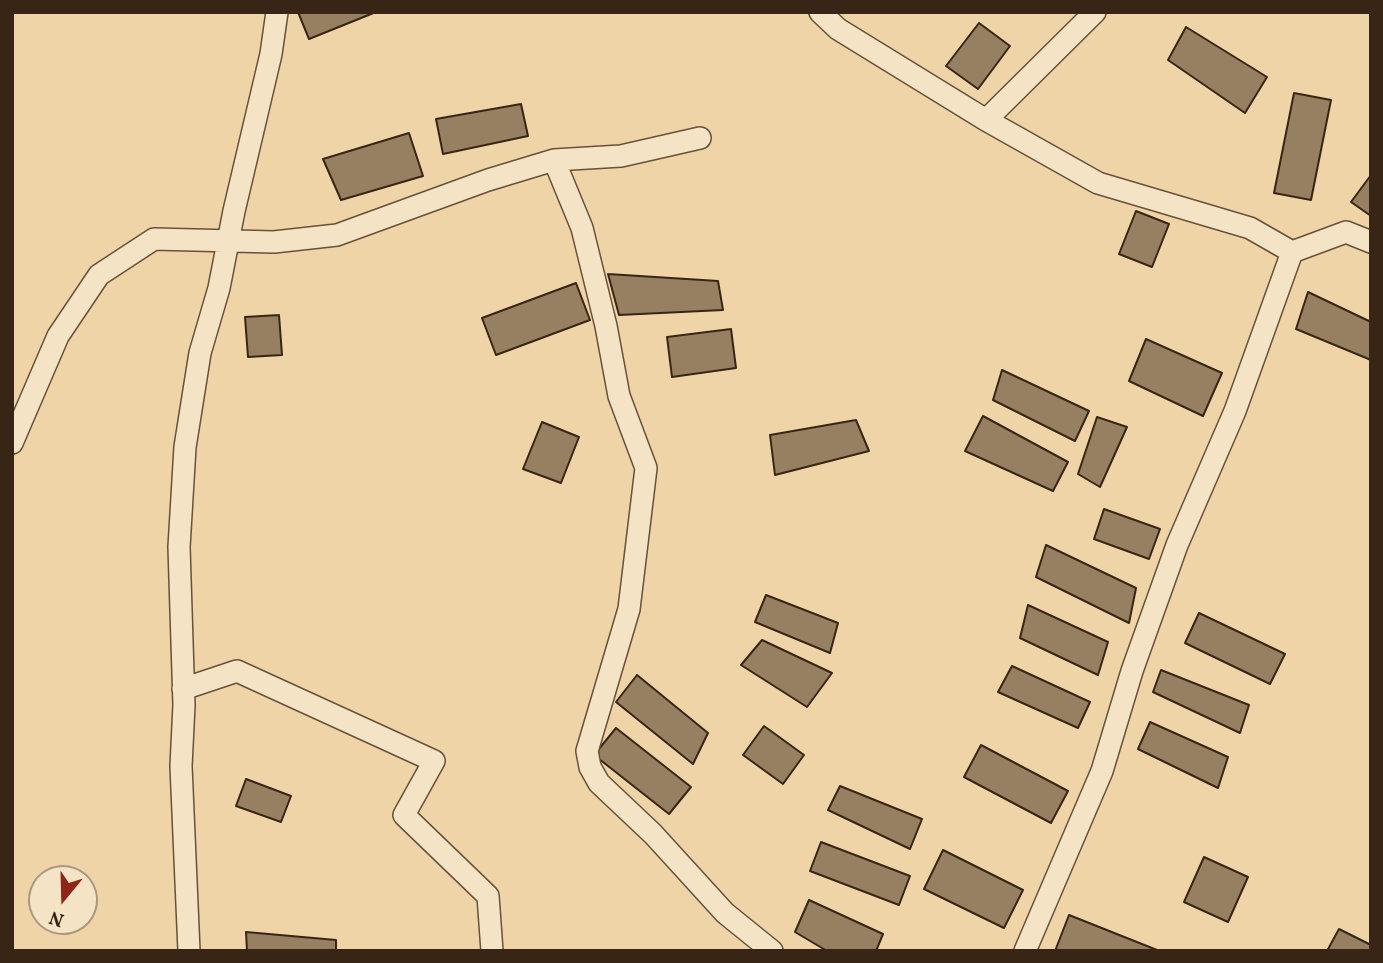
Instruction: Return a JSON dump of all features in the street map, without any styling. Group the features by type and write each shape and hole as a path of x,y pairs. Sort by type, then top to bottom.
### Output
{"street":[{"path":"189,951 181,766 183,689 179,547 185,447 200,353 219,288 268,67 277,12"},
{"path":"820,12 838,29 986,120 1098,183 1251,228 1292,252"},
{"path":"986,120 1095,12"},
{"path":"12,443 58,336 99,275 154,239 274,242 337,235 488,180 554,160 621,156 700,138"},
{"path":"554,160 582,228 606,326 619,396 646,468 629,609 587,751 590,767 599,783 653,834 725,913 772,951"},
{"path":"1025,951 1102,771 1132,671 1177,545 1235,411 1292,252 1346,232 1371,242"},
{"path":"183,689 237,671 434,761 404,815 488,896 492,951"}],"building":[{"path":"298,12 376,12 309,39"},
{"path":"979,23 1010,46 978,89 946,66"},
{"path":"1186,27 1267,77 1245,113 1168,60"},
{"path":"1294,93 1331,100 1311,200 1274,193"},
{"path":"521,104 528,136 443,154 436,119"},
{"path":"409,133 423,176 341,200 323,159"},
{"path":"1371,175 1371,216 1351,202"},
{"path":"1136,211 1169,224 1152,267 1119,254"},
{"path":"608,274 718,281 723,310 619,315"},
{"path":"576,283 590,320 496,355 482,318"},
{"path":"1308,292 1371,322 1371,360 1296,329"},
{"path":"279,315 282,355 248,357 245,317"},
{"path":"731,329 736,368 672,377 667,337"},
{"path":"1146,339 1222,373 1203,416 1129,381"},
{"path":"1002,370 1089,411 1075,441 993,400"},
{"path":"983,416 1068,462 1053,491 965,451"},
{"path":"1097,417 1127,427 1100,487 1078,474"},
{"path":"856,420 869,451 775,475 770,435"},
{"path":"542,422 579,437 561,483 523,469"},
{"path":"1104,509 1160,529 1149,559 1094,539"},
{"path":"1046,545 1136,588 1129,623 1036,577"},
{"path":"766,595 838,623 830,653 755,622"},
{"path":"1028,605 1108,642 1098,675 1020,638"},
{"path":"1199,613 1285,654 1270,684 1185,643"},
{"path":"762,640 832,673 807,707 741,665"},
{"path":"1012,666 1090,702 1078,728 998,692"},
{"path":"1161,670 1249,705 1240,733 1153,692"},
{"path":"637,675 708,733 693,764 616,702"},
{"path":"1150,722 1228,757 1218,788 1138,749"},
{"path":"764,726 804,755 783,784 743,755"},
{"path":"616,728 691,787 669,814 594,755"},
{"path":"981,745 1068,791 1051,823 964,777"},
{"path":"246,779 291,796 281,822 236,806"},
{"path":"840,786 922,819 910,849 828,810"},
{"path":"821,842 910,876 899,905 810,871"},
{"path":"943,850 1023,890 1004,928 924,889"},
{"path":"1204,857 1248,877 1228,922 1184,902"},
{"path":"809,900 883,934 876,951 827,951 795,932"},
{"path":"1069,915 1157,950 1157,951 1055,951"},
{"path":"1339,929 1371,945 1371,951 1327,951"},
{"path":"246,932 336,940 336,951 247,951"}]}
